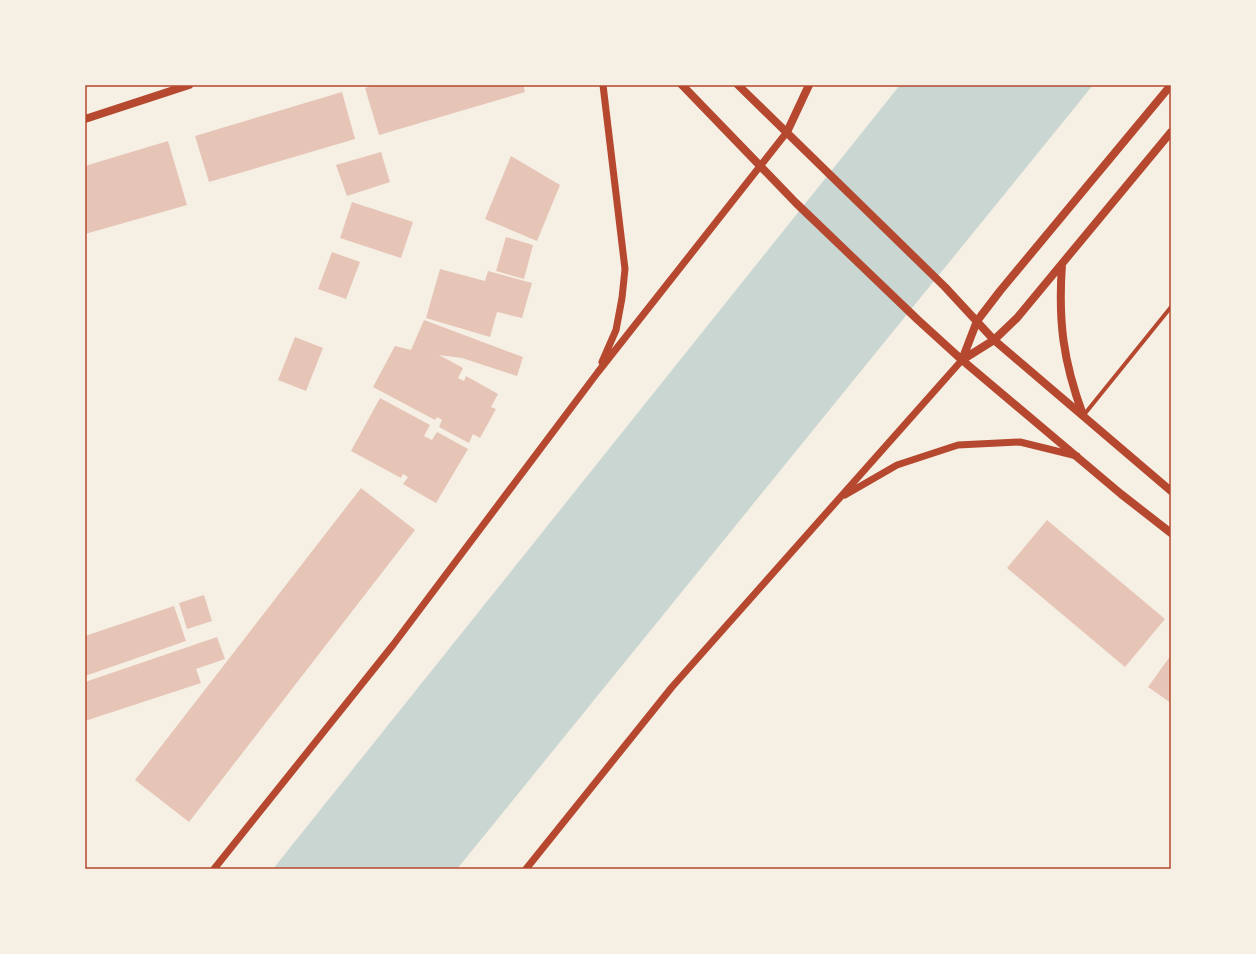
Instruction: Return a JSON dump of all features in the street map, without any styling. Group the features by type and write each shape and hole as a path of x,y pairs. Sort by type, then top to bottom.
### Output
{"main road":[{"path":"85,119 189,85"},
{"path":"682,85 796,203 918,320 962,360 1171,533"},
{"path":"738,85 945,287 994,340 1171,491"},
{"path":"787,132 809,85"},
{"path":"962,360 977,321 1171,85"},
{"path":"962,360 994,340 1017,318 1171,132"},
{"path":"1062,264 1060,315 1063,341 1067,366 1074,392 1083,416"}],"street":[{"path":"598,372 616,330 622,298 625,269 603,85"},
{"path":"214,869 393,645 598,372 787,132"},
{"path":"1083,416 1171,307"},
{"path":"526,869 672,687 962,360"},
{"path":"839,498 897,464 958,445 1020,442 1077,456"}],"shaded area":[{"path":"900,85 1093,85 457,869 273,869"}],"building":[{"path":"374,85 523,85 525,92 379,135 365,88"},
{"path":"342,92 355,139 209,182 195,136"},
{"path":"168,141 187,205 85,234 85,166"},
{"path":"381,152 390,182 347,196 336,165"},
{"path":"511,156 560,185 537,241 485,219"},
{"path":"352,202 413,222 401,258 340,238"},
{"path":"506,237 533,245 524,279 496,271"},
{"path":"332,252 360,262 346,299 318,289"},
{"path":"440,269 485,281 488,271 532,283 522,318 497,312 490,337 426,318"},
{"path":"424,320 523,357 517,376 462,358 439,355 463,368 458,378 464,381 466,376 498,394 491,407 496,409 480,438 473,434 469,443 439,427 442,420 437,417 435,420 373,387 395,346 411,350"},
{"path":"295,337 323,348 306,391 278,380"},
{"path":"380,398 430,425 424,436 432,440 437,432 468,449 436,503 403,484 408,477 403,474 401,478 351,451"},
{"path":"361,488 415,530 189,822 135,780"},
{"path":"1047,520 1165,619 1125,667 1007,568"},
{"path":"204,595 212,621 187,629 179,603"},
{"path":"174,606 186,641 85,676 85,636"},
{"path":"217,637 225,659 196,669 201,683 85,721 85,682"},
{"path":"1171,655 1171,703 1148,687"}]}
